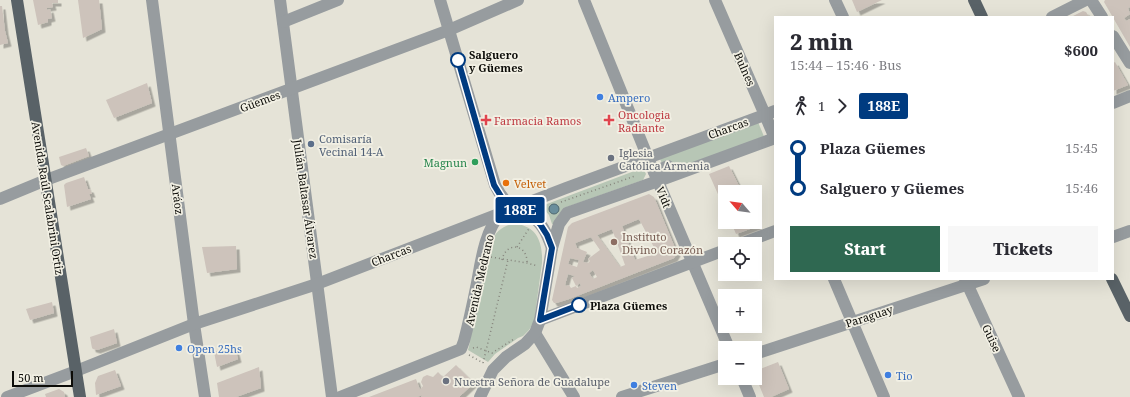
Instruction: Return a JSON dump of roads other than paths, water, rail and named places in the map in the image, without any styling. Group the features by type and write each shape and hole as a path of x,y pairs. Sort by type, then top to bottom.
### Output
{"main road":[{"name":"Avenida Raúl Scalabrini Ortiz","path":"17,0 80,397"},
{"path":"974,0 982,16"},
{"path":"1112,280 1130,316"}],"street":[{"name":"Aráoz","path":"152,0 194,324 205,397"},
{"name":"Julián Baltasar Álvarez","path":"280,0 332,397"},
{"path":"283,22 338,0"},
{"path":"440,0 494,185 502,198 513,208 523,211 535,218 547,235 552,248"},
{"name":"Güemes","path":"0,199 46,180 450,30 518,0"},
{"name":"Vidt","path":"584,0 648,158 726,341"},
{"name":"Bulnes","path":"715,0 770,113 774,133"},
{"path":"835,0 843,16"},
{"path":"1054,16 1086,0"},
{"path":"1091,0 1101,16"},
{"path":"1114,38 1130,63"},
{"path":"1114,103 1130,96"},
{"name":"Charcas","path":"7,397 194,324 317,284 557,191 580,189 596,177 608,172 770,113"},
{"path":"480,397 488,366 506,357 525,344 535,333 540,320 552,248 559,224 572,204 774,138"},
{"path":"656,177 668,166"},
{"name":"Avenida Medrano","path":"340,397 461,349 484,247 496,218 501,213"},
{"path":"759,237 774,231"},
{"path":"1114,237 1130,231"},
{"path":"540,320 718,253"},
{"path":"834,280 884,397"},
{"name":"Paraguay","path":"762,352 966,282 978,280"},
{"name":"Guise","path":"966,282 1019,397"},
{"path":"535,333 574,397"},
{"path":"622,397 718,366"},
{"path":"745,385 750,397"}],"water":[{"path":"552,204 556,204 559,209 556,214 552,214 549,211 549,207"}],"place":[{"name":"Salguero y Güemes","path":"458,60"},
{"name":"Ampero","path":"600,97"},
{"name":"Farmacia Ramos","path":"486,120"},
{"name":"Oncologia Radiante","path":"609,120"},
{"name":"Comisaría Vecinal 14-A","path":"311,144"},
{"name":"Iglesia Católica Armenia","path":"611,158"},
{"name":"Magnun","path":"475,162"},
{"name":"Velvet","path":"506,183"},
{"name":"Instituto Divino Corazón","path":"614,242"},
{"name":"Plaza Güemes","path":"579,305"},
{"name":"Open 25hs","path":"179,348"},
{"name":"Tio","path":"888,375"},
{"name":"Nuestra Señora de Guadalupe","path":"446,381"},
{"name":"Steven","path":"634,385"}]}
